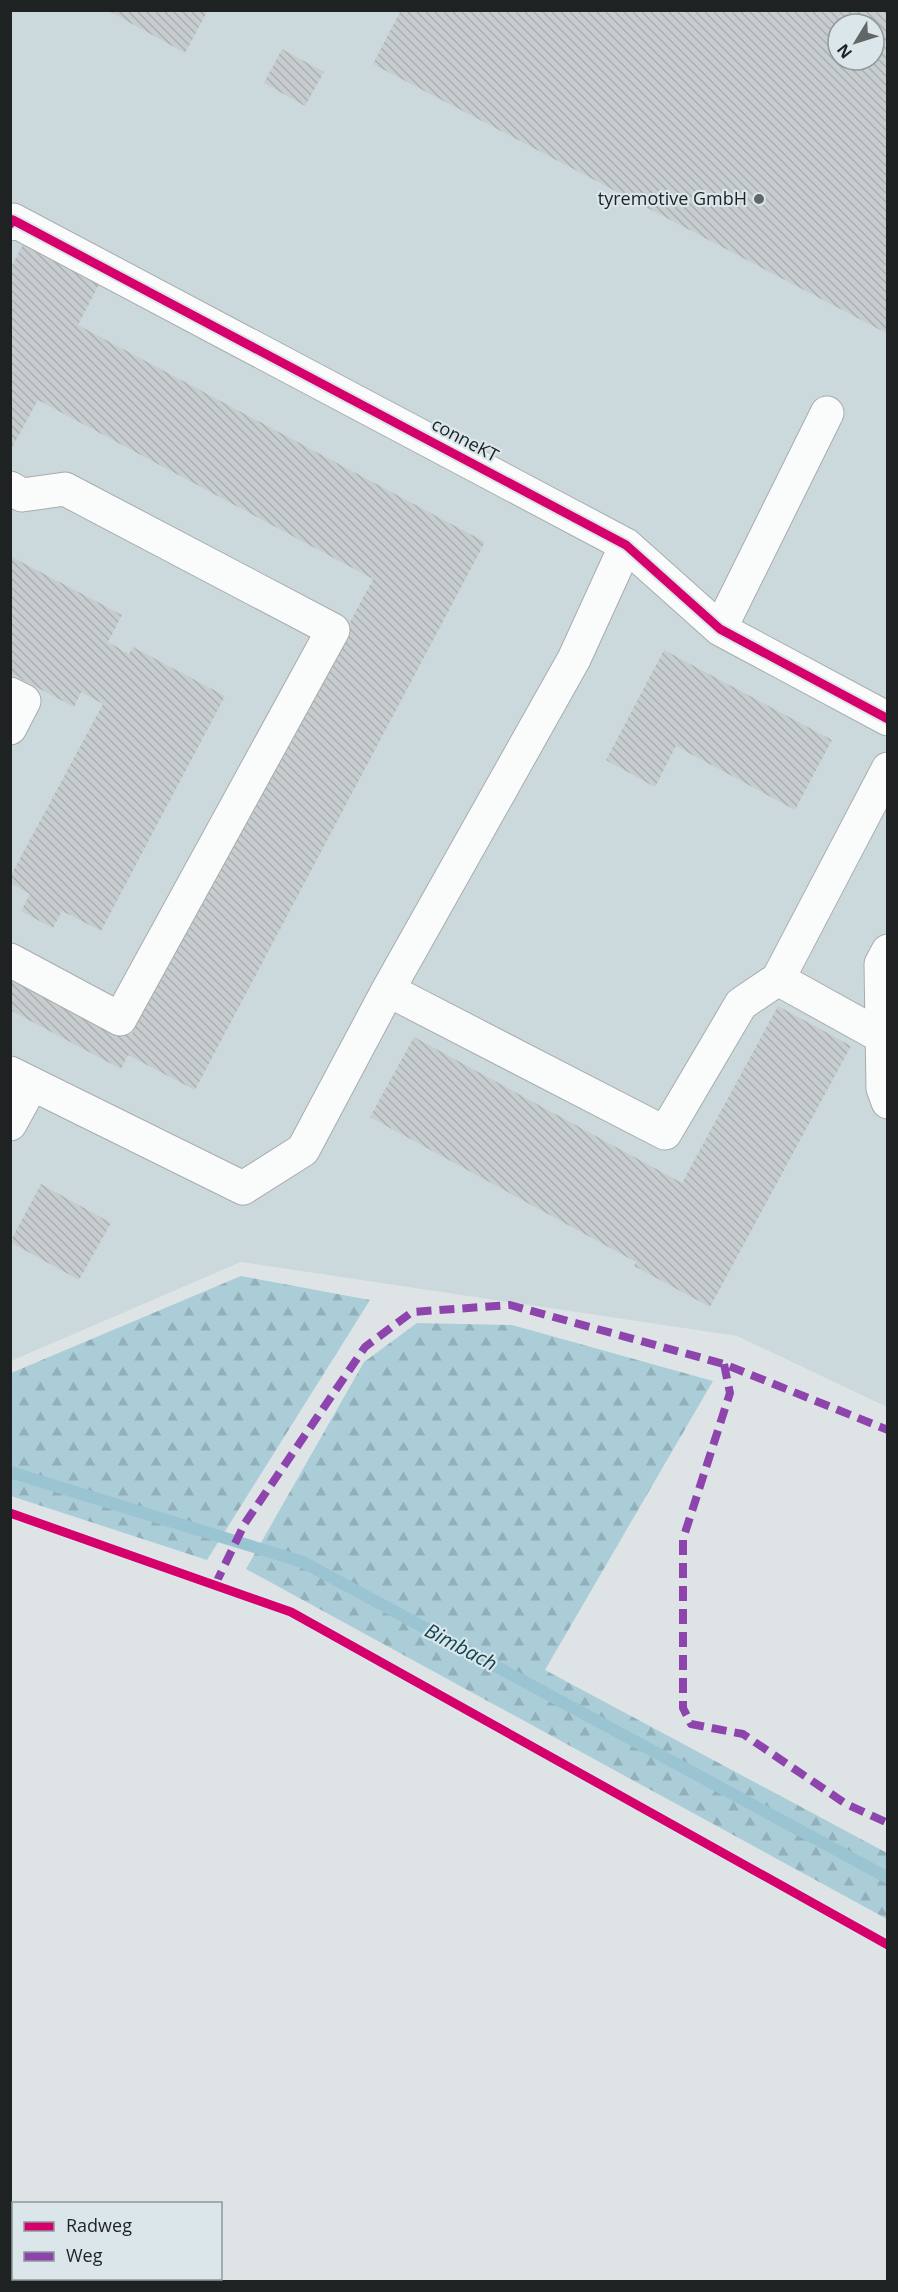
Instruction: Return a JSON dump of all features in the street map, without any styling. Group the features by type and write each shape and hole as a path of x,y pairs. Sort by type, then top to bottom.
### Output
{"street":[{"name":"conneKT","path":"11,221 626,545 720,628 888,719"},
{"path":"720,628 827,413"},
{"path":"10,489 22,495 65,489 333,630 120,1019 10,960"},
{"path":"10,1124 21,1078 243,1188 303,1150 388,990 574,659 626,545"},
{"path":"10,694 24,701 10,728"},
{"path":"388,990 665,1133 741,1004 778,979 888,770"},
{"path":"888,951 880,964 885,1039 883,1088 888,1102"},
{"path":"778,979 885,1039"}],"shaded area":[{"path":"11,11 887,11 887,1407 737,1336 241,1262 11,1361"}],"green space":[{"path":"241,1276 370,1300 207,1560 11,1496 11,1373"},
{"path":"417,1323 512,1325 713,1381 545,1670 887,1853 887,1919 246,1569 364,1362"}],"building":[{"path":"107,10 208,10 185,53"},
{"name":"tyremotive GmbH","path":"401,10 888,10 888,334 373,64"},
{"path":"282,49 324,72 305,106 264,83"},
{"path":"26,239 102,279 78,325 485,542 195,1090 128,1055 121,1069 10,1010 10,970 131,1035 373,579 38,400 10,451 10,269"},
{"path":"10,556 122,615 108,642 129,654 133,647 225,696 101,931 62,911 53,928 21,911 30,894 10,883 10,877 103,704 81,692 74,707 10,673"},
{"path":"664,650 832,740 795,810 676,746 655,787 606,760"},
{"path":"778,1006 851,1046 710,1307 634,1266 636,1262 370,1117 414,1037 682,1183"},
{"path":"41,1184 111,1223 79,1280 10,1242"}],"waterway":[{"name":"Bimbach","path":"10,1472 303,1562 888,1878"}],"marked path":[{"path":"215,1585 245,1523 365,1347 412,1312 510,1305 724,1364 888,1430"},
{"path":"724,1364 730,1393 683,1539 683,1708 691,1724 743,1734 846,1804 888,1823"}],"cycle path":[{"path":"10,224 13,220 626,545 720,629 888,719"},
{"path":"10,1513 291,1612 888,1945"}],"place":[{"name":"tyremotive GmbH","path":"759,199"}]}
